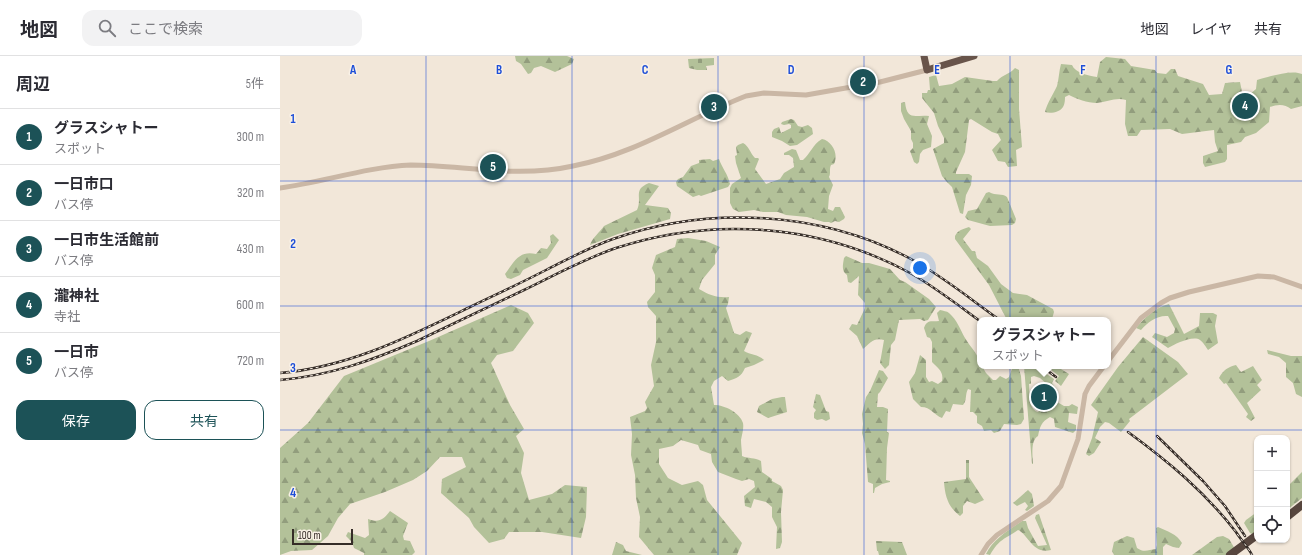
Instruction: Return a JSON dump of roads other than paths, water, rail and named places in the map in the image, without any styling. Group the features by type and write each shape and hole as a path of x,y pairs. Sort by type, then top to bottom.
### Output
{"highway":[{"path":"924,56 927,70 974,56"},
{"path":"1290,510 1302,501"},
{"path":"1290,515 1302,506"},
{"path":"1230,555 1254,537"},
{"path":"1238,555 1254,542"}],"street":[{"path":"280,188 351,173 402,166 435,166 505,171 534,171 573,166 618,155 746,96 764,93 806,96 887,80 927,70"},
{"path":"1111,357 1141,318 1170,298 1189,292 1258,276 1274,277 1302,288"},
{"path":"981,555 988,544 997,535 1048,501 1061,486 1078,439 1085,394 1102,369"}],"railway":[{"path":"280,373 305,370 330,364 378,349 424,329 579,253 613,239 650,228 687,221 726,218 764,218 802,223 840,231 876,243 922,265 944,279 996,317"},
{"path":"280,380 333,371 384,355 417,341 604,252 653,238 691,232 729,229 767,230 804,235 841,244 877,257 912,274 977,319"},
{"path":"1045,369 1056,377"},
{"path":"1128,432 1186,478 1224,517 1252,555"},
{"path":"1157,436 1203,481 1225,506 1245,536"}],"place":[{"name":"一日市口","path":"863,82"},
{"name":"瀧神社","path":"1245,106"},
{"name":"一日市生活館前","path":"714,107"},
{"name":"一日市","path":"493,167"},
{"name":"グラスシャトー","path":"1044,397"}]}
